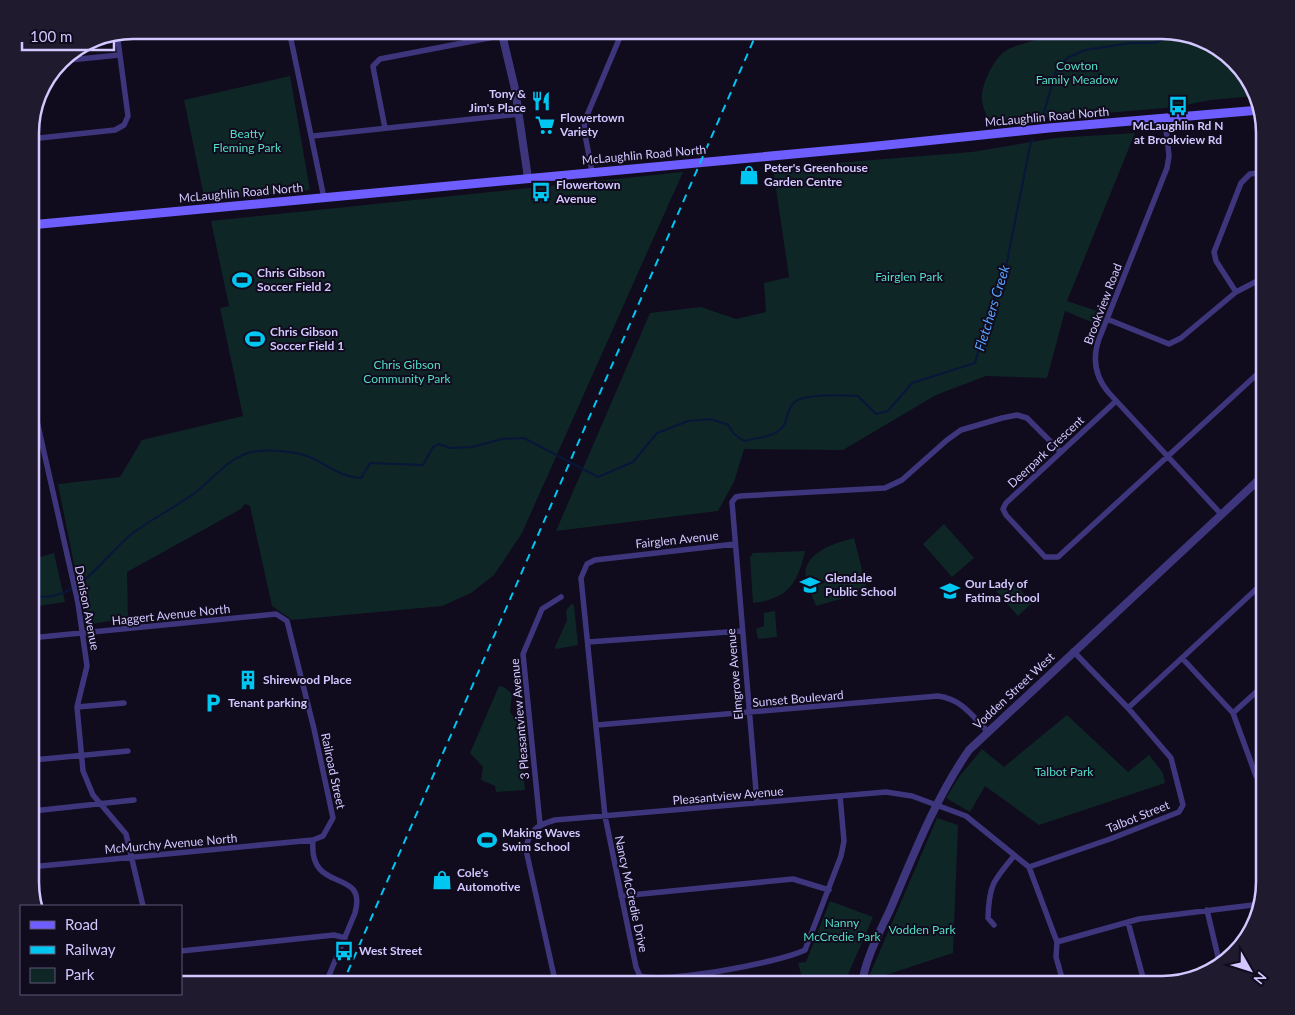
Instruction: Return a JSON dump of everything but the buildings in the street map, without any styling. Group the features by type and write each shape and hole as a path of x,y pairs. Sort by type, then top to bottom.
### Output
{"main road":[{"name":"McLaughlin Road North","path":"39,224 868,147 1016,131 1165,120 1253,111"}],"street":[{"path":"291,39 313,136 324,198"},
{"path":"385,128 374,72 374,66 380,58 472,39"},
{"path":"502,39 519,114 528,178"},
{"path":"592,172 584,129 585,120 619,39"},
{"path":"39,138 115,130 124,125 128,116 118,40"},
{"path":"73,60 119,55"},
{"path":"313,136 519,114"},
{"name":"Brookview Road","path":"1165,120 1169,156 1167,168 1096,348 1095,363 1101,383 1116,401 1221,514"},
{"path":"1236,292 1216,261 1214,252 1241,183 1250,174 1256,173"},
{"path":"1107,319 1169,344 1180,338 1236,292 1256,282"},
{"path":"1167,456 1256,375"},
{"name":"Deerpark Crescent","path":"1116,401 1006,502 1003,509 1045,557 1052,559 1058,557 1167,456"},
{"name":"Fairglen Avenue","path":"605,816 581,578 587,564 595,560 735,544 731,513 732,502 736,497 886,488 902,480 961,430 1002,418 1017,415 1027,418 1061,452"},
{"name":"Denison Avenue","path":"39,431 76,594 88,666 77,707 81,756 87,783 99,803 126,834 143,905"},
{"name":"Vodden Street West","path":"865,976 882,927 938,804 958,766 969,750 987,731 1256,482"},
{"name":"Elmgrove Avenue","path":"735,544 757,803"},
{"path":"1128,708 1256,589"},
{"name":"3 Pleasantview Avenue","path":"540,824 524,654 542,609 561,597"},
{"name":"Haggert Avenue North","path":"39,637 276,614 284,616"},
{"name":"Railroad Street","path":"284,616 287,621 314,729 332,809 330,826 323,836 313,840"},
{"path":"588,642 742,630"},
{"name":"Talbot Street","path":"1029,867 1110,840 1178,812 1183,805 1171,758 1128,708 1073,651"},
{"path":"1182,658 1233,713 1256,776"},
{"path":"1233,713 1256,692"},
{"name":"Sunset Boulevard","path":"597,725 938,696 951,698 960,704 987,731"},
{"path":"77,707 124,703"},
{"path":"39,760 128,751"},
{"name":"Pleasantview Avenue","path":"540,824 555,820 886,792 938,804 969,818 1029,867"},
{"name":"Nancy McCredie Drive","path":"671,976 718,971 806,950 841,856 844,841 840,796"},
{"path":"39,810 134,800"},
{"name":"Nancy McCredie Drive","path":"605,816 636,967 640,976"},
{"path":"540,824 533,829 527,840 526,850 554,976"},
{"path":"313,840 313,860 318,869 328,876 347,883 355,894 356,909 328,976"},
{"name":"McMurchy Avenue North","path":"39,866 313,840"},
{"path":"994,925 988,918 990,889 995,879 1014,856"},
{"path":"1029,867 1057,942 1056,958 1061,976"},
{"path":"621,896 793,879 829,890"},
{"path":"1057,942 1128,922 1253,905"},
{"path":"1207,910 1218,958"},
{"path":"1128,922 1142,976"},
{"path":"182,951 334,935 345,938"}],"green space":[{"name":"Cowton Family Meadow","path":"1042,39 1162,39 1187,42 1204,48 1220,58 1237,75 1249,97 1210,100 1176,107 989,123 982,95 988,74 1004,52"},
{"name":"Beatty Fleming Park","path":"290,76 310,190 205,201 184,100"},
{"name":"Fairglen Park","path":"1135,133 1067,301 1100,312 1096,324 1065,311 1047,378 986,376 936,395 843,450 744,449 734,482 718,511 556,531 650,313 701,307 736,319 766,312 764,283 789,277 773,168 972,152 1055,138"},
{"name":"Chris Gibson Community Park","path":"683,172 522,533 494,575 471,593 442,606 292,620 272,606 250,506 245,504 241,509 127,572 128,618 86,625 58,484 120,477 142,440 243,416 220,308 229,306 211,221"},
{"path":"944,524 974,558 952,577 923,544"},
{"path":"854,538 866,585 862,593 816,606 806,580 808,563 814,556 829,546"},
{"path":"805,551 795,580 783,593 775,598 753,603 750,557 753,553"},
{"path":"54,553 65,602 39,606 39,557"},
{"path":"1010,578 1032,603 1018,616 996,591"},
{"path":"571,604 574,605 578,645 556,649 555,647 567,620 566,611"},
{"path":"775,611 777,637 758,639 756,629 764,626 764,613"},
{"path":"499,686 504,687 512,694 510,712 519,724 525,790 496,792 495,786 481,780 483,767 470,753"},
{"name":"Talbot Park","path":"1067,715 1128,772 1149,755 1163,773 1165,783 1039,825 985,786 970,812 946,798 959,777 982,749 1004,767"},
{"name":"Vodden Park","path":"937,818 958,825 953,953 882,976 869,976"},
{"name":"Nanny McCredie Park","path":"830,901 873,917 848,976 802,976 798,963 806,962"}],"waterway":[{"name":"Fletchers Creek","path":"1042,119 1056,71 1067,58 1085,50 1131,43 1154,43 1163,39"},
{"name":"Fletchers Creek","path":"39,597 53,596 76,586 133,533 181,503 236,458 252,452 290,452 312,458 341,473 361,478 370,463 423,465 433,447 439,444 450,448 472,447 502,439 524,438 598,477 633,462 657,433 688,421 711,419 728,425 734,434 744,441 766,436 781,429 793,404 808,397 858,396 876,414 888,411 912,383 975,363 990,308 1004,277 1033,139"}],"railway":[{"path":"346,976 754,39"}],"place":[{"name":"Tony & Jim's Place","path":"541,101"},
{"name":"McLaughlin Rd N at Brookview Rd","path":"1178,106"},
{"name":"Flowertown Variety","path":"545,125"},
{"name":"Peter's Greenhouse Garden Centre","path":"749,175"},
{"name":"Flowertown Avenue","path":"541,192"},
{"name":"Chris Gibson Soccer Field 2","path":"242,280"},
{"name":"Chris Gibson Soccer Field 1","path":"255,339"},
{"name":"Glendale Public School","path":"810,585"},
{"name":"Our Lady of Fatima School","path":"950,591"},
{"name":"Shirewood Place","path":"248,680"},
{"name":"Tenant parking","path":"213,703"},
{"name":"Making Waves Swim School","path":"487,840"},
{"name":"Cole's Automotive","path":"442,880"},
{"name":"West Street","path":"344,951"}]}
